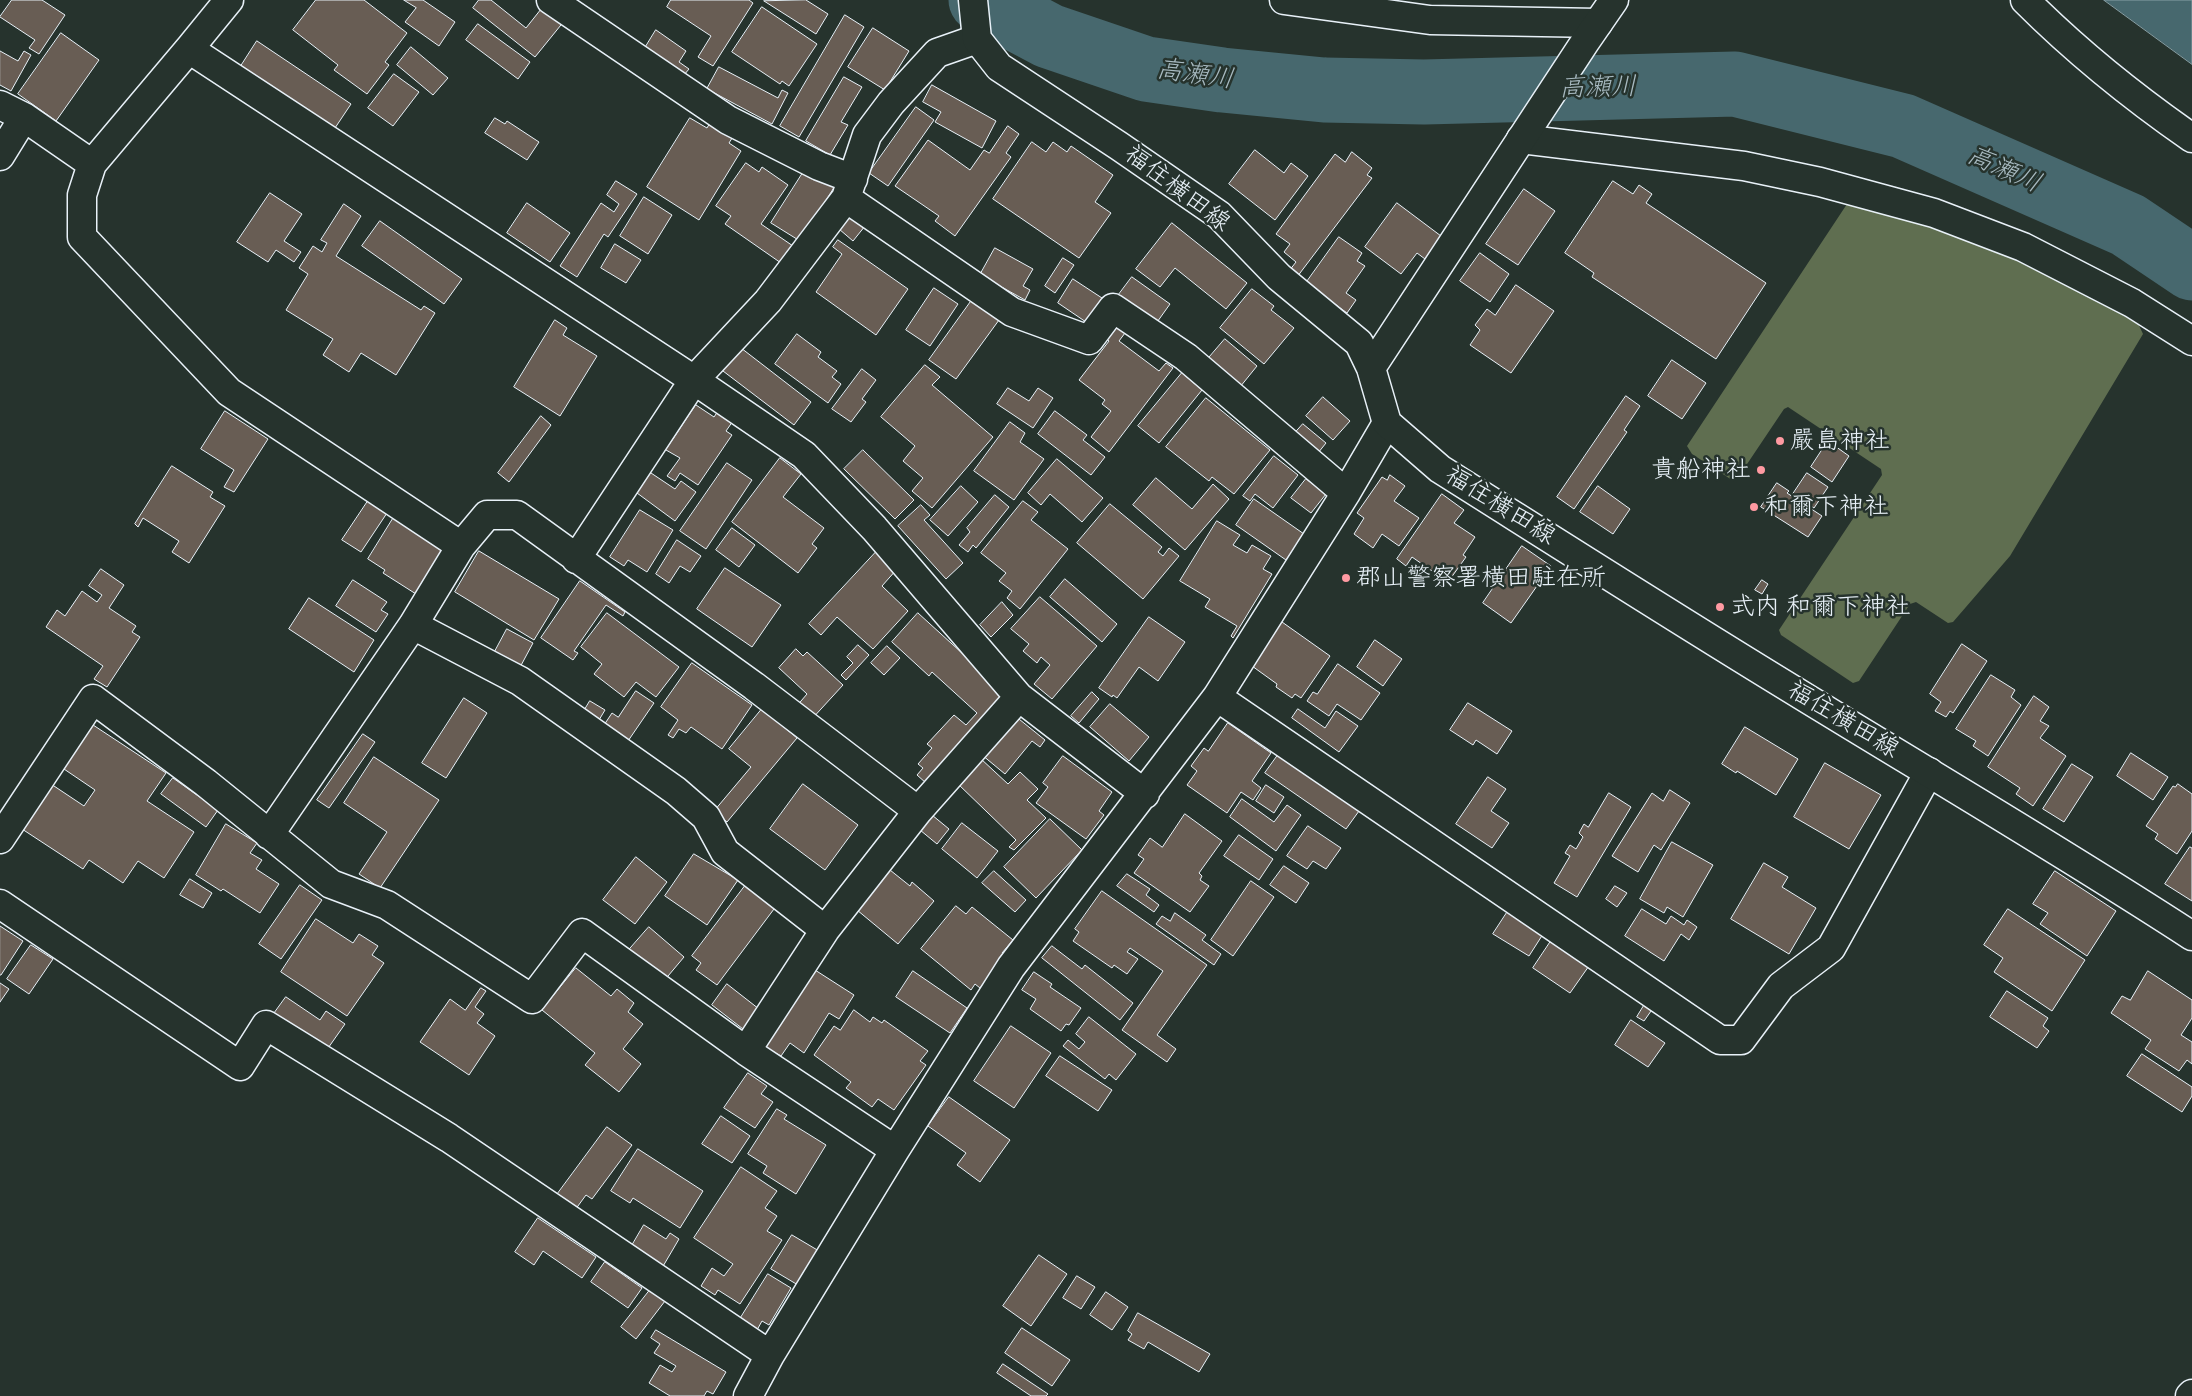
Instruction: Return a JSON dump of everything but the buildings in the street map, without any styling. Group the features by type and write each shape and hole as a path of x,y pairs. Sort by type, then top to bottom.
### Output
{"street":[{"path":"229,0 92,164 82,195 82,237 229,392 460,546"},
{"path":"550,0 728,120 819,166 1012,312 1089,340 1113,308 1186,356 1346,493"},
{"path":"576,559 694,380 768,301 849,188 867,134 891,103 937,53 977,39 973,0"},
{"path":"1284,0 1430,20 1591,33"},
{"path":"1372,368 1614,0"},
{"path":"2025,0 2046,21 2131,94 2192,138"},
{"name":"福住横田線","path":"977,39 999,67 1120,146 1218,215 1279,277 1359,343 1372,368 1387,423 1440,469 2192,936"},
{"path":"188,49 694,380 804,455 874,528 1019,696 1145,794"},
{"path":"0,105 24,117 92,164"},
{"path":"0,156 24,117"},
{"path":"1521,139 1744,166 1820,182 1934,213 2024,247 2132,303 2192,341"},
{"path":"748,1396 770,1355 895,1150 1012,967 1217,697 1346,493 1387,423"},
{"path":"269,834 413,625 460,546 487,515 516,515 754,686 918,810"},
{"path":"413,625 520,681 676,791 706,817 726,852 825,930"},
{"path":"746,1050 825,930 918,810 1019,696"},
{"path":"1217,697 1720,1040 1741,1040 1781,986 1831,948 1929,772"},
{"path":"0,839 93,699 206,783 331,884 387,905 532,999 582,933 746,1050 895,1150"},
{"path":"0,904 240,1066 266,1026 450,1138 770,1355"}],"green space":[{"path":"1861,201 1945,226 2037,266 2136,319 2143,334 2010,556 1953,622 1948,623 1916,602 1910,604 1859,681 1853,683 1781,635 1779,630 1882,475 1881,469 1788,407 1784,409 1737,479 1732,480 1692,454 1687,446 1847,204"}],"water":[{"path":"2104,0 2192,0 2192,64"}],"waterway":[{"name":"高瀬川","path":"981,0 1049,36 1146,69 1222,80 1324,90 1424,92 1735,84 1903,126 2128,225 2192,268"}],"place":[{"name":"嚴島神社","path":"1780,441"},
{"name":"貴船神社","path":"1761,470"},
{"name":"和爾下神社","path":"1754,507"},
{"name":"郡山警察署横田駐在所","path":"1346,578"},
{"name":"式内 和爾下神社","path":"1720,607"}]}
